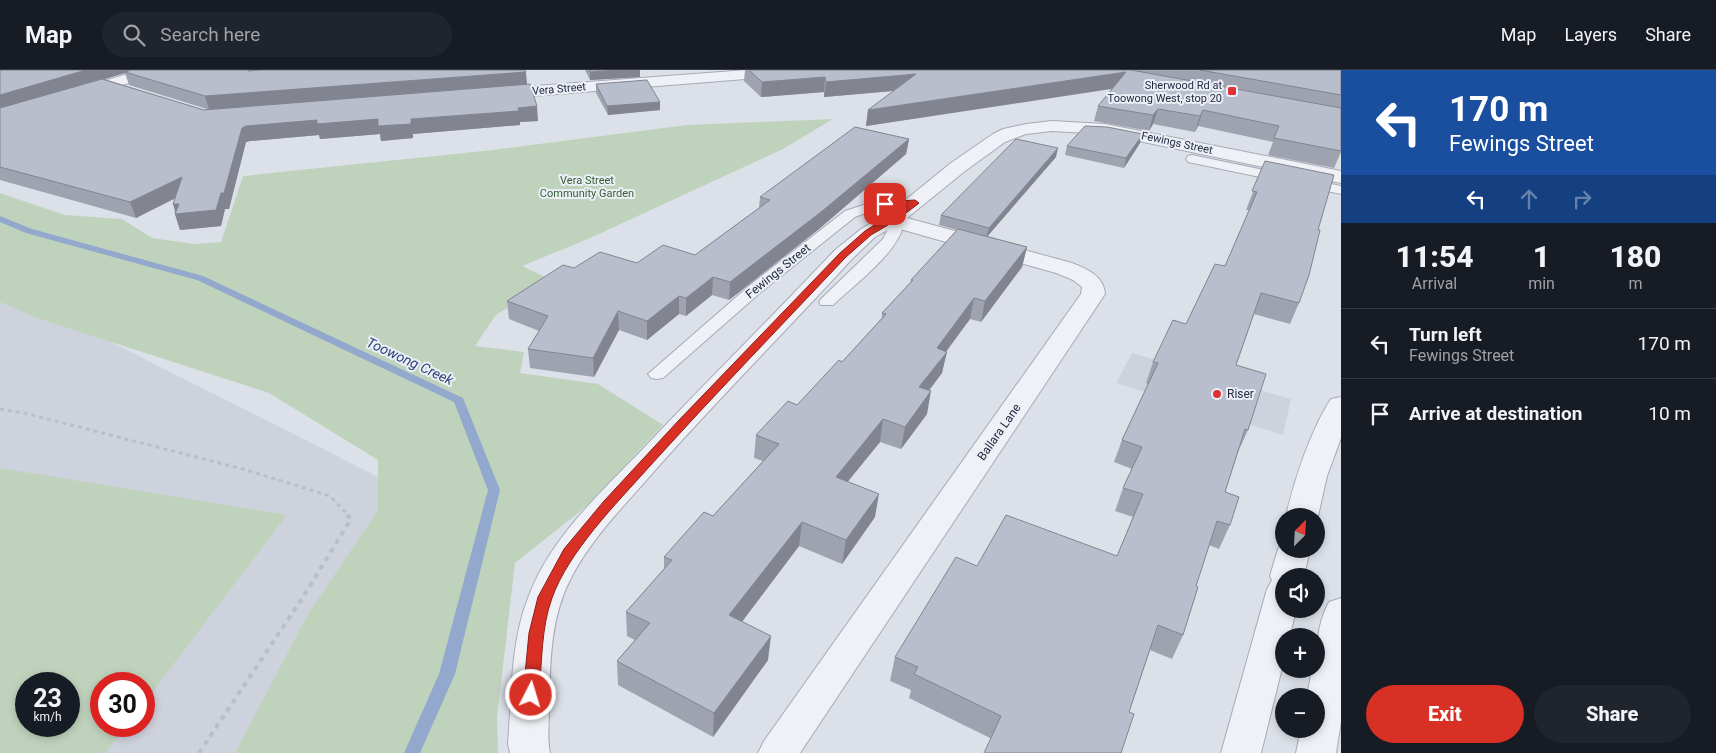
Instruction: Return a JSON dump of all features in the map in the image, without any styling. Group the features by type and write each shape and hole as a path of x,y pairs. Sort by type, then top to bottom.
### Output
{"street":[{"path":"62,99 157,70"},
{"name":"Vera Street","path":"484,95 678,75 806,70"},
{"path":"107,85 129,93"},
{"name":"Fewings Street","path":"530,753 528,744 537,633 545,597 569,553 608,504 684,421 843,255 868,233 915,203 958,167 1009,133 1052,126 1081,127 1136,135 1341,177"},
{"name":"Ballara Lane","path":"778,753 1093,294 1093,285 1081,275 1064,268 890,220"},
{"path":"1304,508 1312,476 1341,405"},
{"path":"1316,753 1341,611"},
{"path":"1241,753 1276,618"}],"lane":[{"path":"1192,159 1341,190"},
{"name":"Fewings Street","path":"657,374 755,289 850,214 879,204 915,203"},
{"path":"827,302 875,257 894,235 897,229 890,220"}],"path":[{"path":"0,409 28,414 112,438 243,470 330,496 351,519 303,597 199,753"}],"shaded area":[{"path":"0,286 442,509 307,753 0,753"},
{"path":"1132,353 1291,399 1283,435 1116,383"}],"green space":[{"name":"Vera Street Community Garden","path":"833,119 783,149 588,239 522,266 549,279 495,316 475,346 524,352 520,373 598,384 663,425 588,505 515,563 497,718 498,753 235,753 308,614 378,510 378,460 269,393 40,319 0,302 0,193 65,215 122,219 152,238 195,244 221,242 243,176 493,150 687,125"},
{"path":"0,468 287,515 155,689 155,672 90,672 90,737 118,737 106,753 0,753"}],"building":[{"path":"0,70 86,70 0,95"},
{"path":"131,70 525,70 526,72 205,96 125,72"},
{"path":"589,70 620,70 590,72"},
{"path":"749,70 1131,70 1341,108 1341,151 1274,138 1279,126 1203,110 1200,116 1158,109 1153,115 1098,106 1126,72 868,110 916,74 826,82 825,77 762,82"},
{"path":"1200,70 1341,70 1341,95"},
{"path":"102,79 204,110 530,84 537,106 518,108 519,111 411,119 411,124 378,126 378,119 317,124 317,120 246,126 242,128 224,193 221,193 216,210 175,214 179,204 173,204 182,177 130,202 0,167 0,108"},
{"path":"647,80 660,102 607,106 596,84"},
{"path":"1085,126 1107,127 1143,134 1126,158 1067,146"},
{"path":"855,127 909,139 821,212 730,282 713,277 686,298 679,296 647,321 618,311 593,358 528,349 548,316 507,301 563,265 574,268 600,252 637,263 663,245 695,255 770,200 760,197"},
{"path":"1016,139 1058,148 989,228 941,215"},
{"path":"1265,161 1334,175 1318,230 1320,230 1309,275 1299,303 1261,293 1236,365 1266,374 1248,430 1245,429 1225,492 1239,497 1230,525 1217,521 1196,586 1198,587 1183,635 1158,625 1129,712 1134,714 1121,753 984,753 1001,716 914,674 918,667 895,657 956,557 977,566 1006,515 1117,556 1143,494 1123,488 1142,447 1122,440 1158,363 1153,362 1173,320 1186,324 1215,264 1225,266 1257,192 1252,191"},
{"path":"958,229 1027,247 985,301 974,298 937,348 947,352 919,387 931,391 905,427 883,419 836,477 879,494 846,540 802,522 729,615 771,636 714,713 617,661 650,623 626,612 672,560 664,557 704,512 713,516 779,444 756,435 788,401 797,405 839,360 842,362 886,314 882,313"}],"waterway":[{"name":"Toowong Creek","path":"0,219 29,231 200,278 459,400 494,490 447,674 412,753"}],"place":[{"name":"Sherwood Rd at Toowong West, stop 20","path":"1232,91"},
{"name":"Riser","path":"1217,394"}],"route":[{"path":"531,695 537,633 545,597 569,553 608,504 684,421 843,255 868,233 896,217 915,203 885,204"}]}
